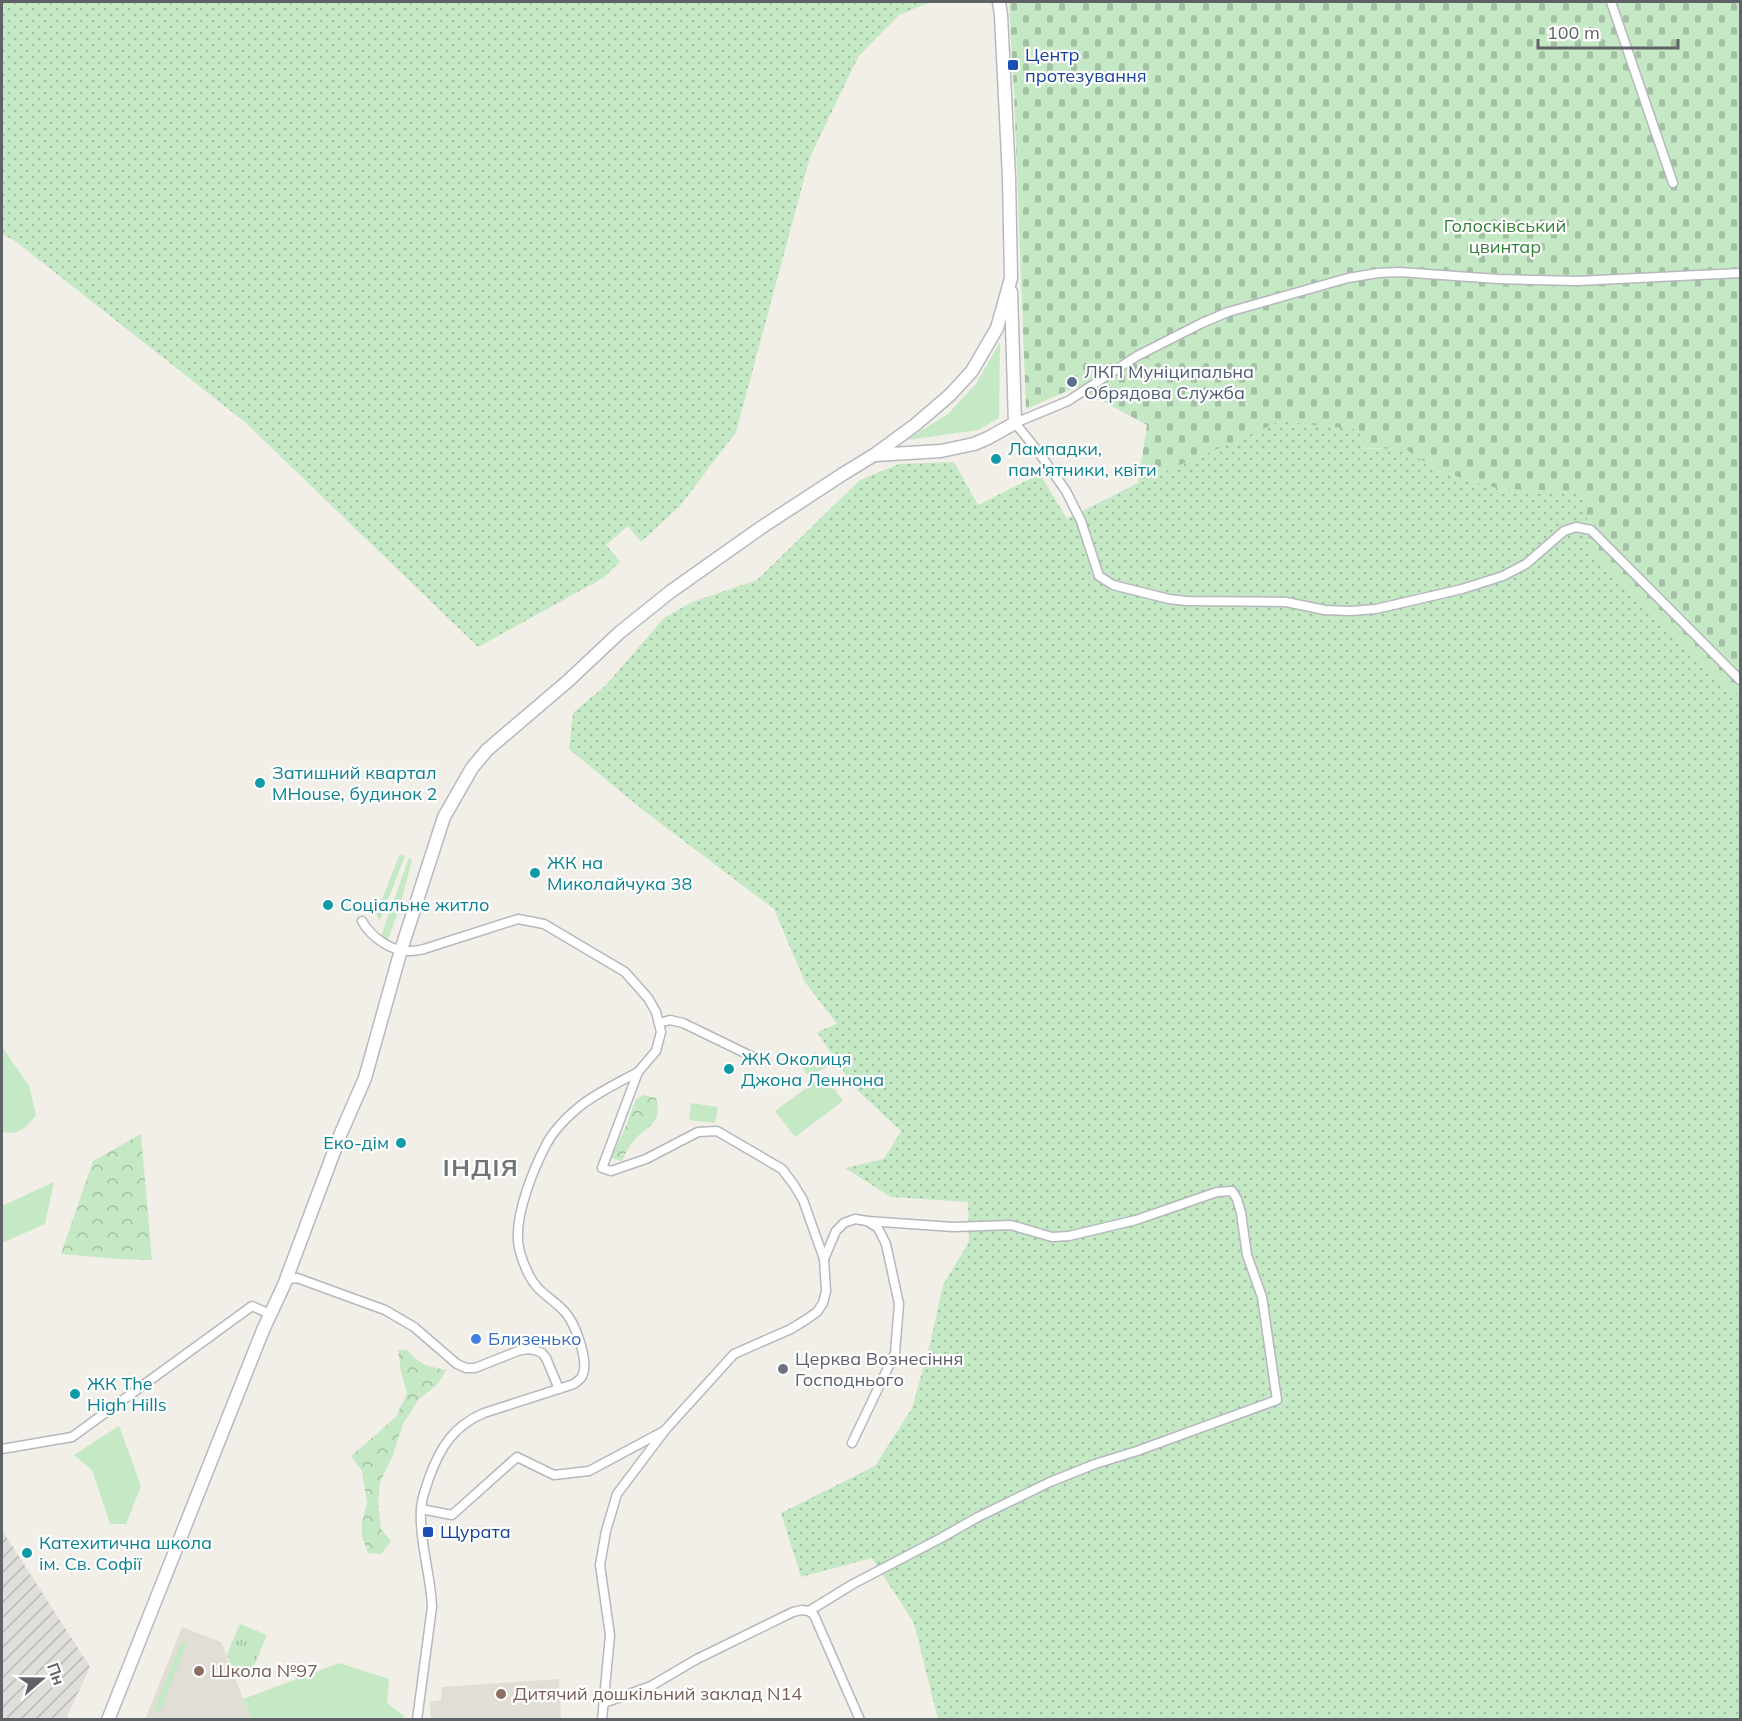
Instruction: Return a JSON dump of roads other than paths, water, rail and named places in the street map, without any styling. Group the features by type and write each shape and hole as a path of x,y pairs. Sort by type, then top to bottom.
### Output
{"street":[{"path":"999,2 1009,178 1014,423 1037,450 1066,491 1081,521 1099,576 1113,585 1186,601 1286,602 1325,609 1351,611 1376,609 1462,589 1503,576 1526,564 1564,531 1576,527 1591,530 1740,680"},
{"path":"1611,2 1673,183"},
{"path":"874,455 941,451 981,441 1014,423 1068,401 1137,356 1202,323 1228,312 1339,280 1377,273 1399,272 1498,279 1578,281 1740,273"},
{"path":"108,1719 270,1314 285,1285 365,1078 401,950 444,817 471,768 487,750 568,681 619,633 670,592 747,537 874,455 915,425 950,395 972,371 998,328 1011,278"},
{"path":"362,921 367,930 377,939 409,952 518,919 544,924 625,972 648,998 656,1012 661,1032 656,1051 638,1072 602,1168 611,1172 646,1159 698,1132 717,1131 782,1169 803,1200 824,1259 826,1291 823,1303 817,1312 791,1329 734,1354 666,1430 617,1494 606,1531 600,1565 609,1627 602,1719"},
{"path":"659,1023 670,1020 684,1023 753,1057"},
{"path":"417,1719 432,1607 422,1529 421,1509 424,1492 435,1462 460,1425 484,1413 574,1384 584,1372 581,1345 576,1330 564,1311 535,1286 529,1275 518,1241 521,1210 547,1143 561,1125 577,1108 638,1072"},
{"path":"809,1611 853,1584 978,1517 1050,1482 1277,1400 1262,1297 1247,1255 1241,1213 1232,1191 1217,1191 1136,1220 1069,1236 1052,1237 1011,1225 953,1227 855,1220 844,1223 836,1231 824,1259"},
{"path":"852,1443 895,1353 896,1344 898,1304 886,1244 878,1228 867,1221"},
{"path":"285,1285 297,1278 385,1310 414,1327 457,1364 466,1368 475,1368 518,1351 535,1350 546,1358 559,1389"},
{"path":"2,1449 72,1437 252,1306 270,1314"},
{"path":"421,1509 452,1515 517,1457 554,1475 589,1471 666,1430"},
{"path":"604,1703 651,1686 697,1659 777,1619 802,1610 814,1615 860,1719"}],"place":[{"name":"Центр протезування","path":"1013,65"},
{"name":"ЛКП Муніципальна Обрядова Служба","path":"1072,382"},
{"name":"Лампадки, пам'ятники, квіти","path":"996,459"},
{"name":"Затишний квартал MHouse, будинок 2","path":"260,783"},
{"name":"ЖК на Миколайчука 38","path":"535,873"},
{"name":"Соціальне житло","path":"328,905"},
{"name":"ЖК Околиця Джона Леннона","path":"729,1069"},
{"name":"Еко-дім","path":"401,1143"},
{"name":"Близенько","path":"476,1339"},
{"name":"Церква Вознесіння Господнього","path":"783,1369"},
{"name":"ЖК The High Hills","path":"75,1394"},
{"name":"Щурата","path":"428,1532"},
{"name":"Катехитична школа ім. Св. Софії","path":"27,1553"},
{"name":"Школа №97","path":"199,1671"},
{"name":"Дитячий дошкільний заклад N14","path":"501,1694"}],"district":[{"name":"ІНДІЯ","path":"481,1168"}],"park label":[{"name":"Голосківський цвинтар","path":"1505,236"}]}
